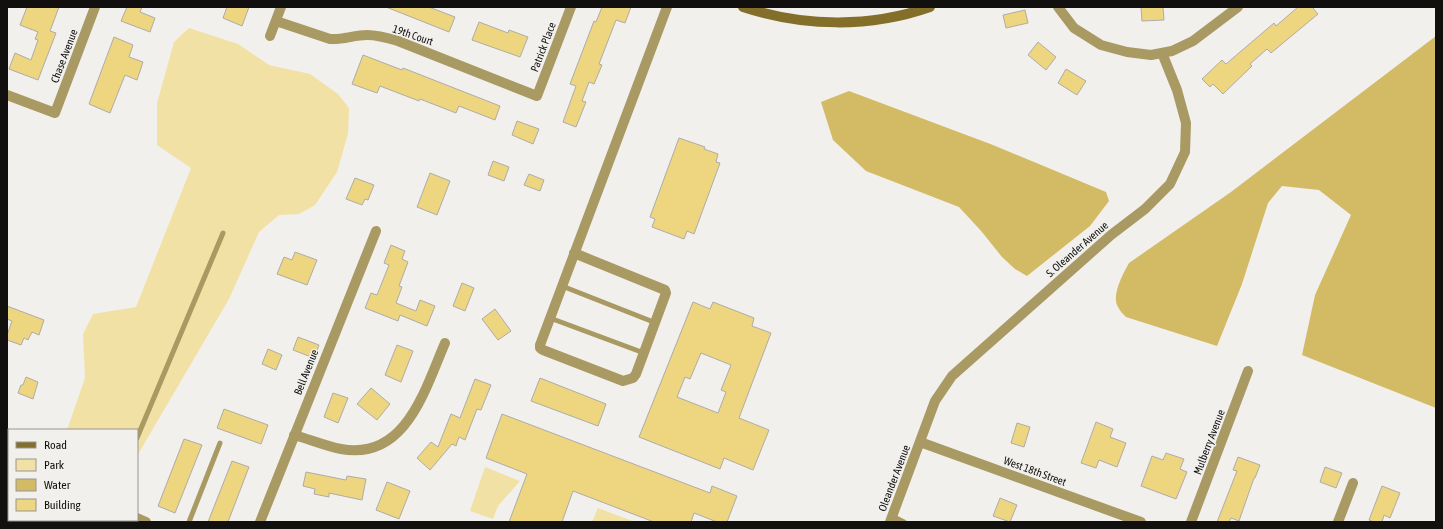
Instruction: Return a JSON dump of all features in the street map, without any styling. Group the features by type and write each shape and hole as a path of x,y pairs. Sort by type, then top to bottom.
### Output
{"street":[{"name":"Chase Avenue","path":"7,95 55,113 95,7"},
{"path":"270,36 281,7"},
{"name":"Patrick Place","path":"537,96 571,7"},
{"path":"574,253 665,290 666,297 636,374 628,380 623,381 540,348 574,253 667,7"},
{"path":"743,7 780,17 808,22 848,23 879,20 916,12 930,7"},
{"path":"1058,7 1074,28 1102,45 1126,52 1151,55 1172,51 1193,41 1238,7"},
{"name":"19th Court","path":"276,21 330,39 339,40 366,35 379,36 398,41 537,96"},
{"name":"S. Oleander Avenue","path":"920,442 935,402 952,376 1111,235 1145,209 1170,184 1184,152 1186,123 1177,90 1162,53"},
{"name":"Bell Avenue","path":"260,522 376,231"},
{"path":"294,435 341,449 358,450 374,448 390,440 404,428 417,408 445,343"},
{"name":"Mulberry Avenue","path":"1191,522 1248,371"},
{"name":"Oleander Avenue","path":"891,519 920,442"},
{"name":"West 18th Street","path":"920,442 1141,522"},
{"path":"1338,522 1353,483"}],"lane":[{"path":"138,436 223,233"},
{"path":"562,286 656,323"},
{"path":"550,318 644,353"},
{"path":"189,522 220,443"},
{"path":"891,519 904,522"}],"green space":[{"path":"189,28 238,44 269,65 310,74 338,94 349,108 348,134 337,172 315,205 299,214 279,215 259,232 229,299 138,454 138,429 67,429 85,378 83,334 93,314 136,307 191,168 157,145 157,103 174,42"},
{"path":"485,467 520,481 498,506 493,519 470,511"},
{"path":"598,508 635,522 592,522"}],"water":[{"path":"1436,36 1436,408 1302,355 1315,295 1351,215 1319,190 1282,186 1268,203 1242,284 1217,346 1126,317 1123,314 1118,307 1116,297 1119,285 1129,263 1231,192"},
{"path":"849,91 993,145 1106,192 1109,201 1090,226 1027,276 1015,269 1002,257 959,207 866,171 833,140 821,102"}],"building":[{"path":"27,7 59,7 50,31 56,33 38,80 9,69 15,53 31,60 38,40 35,39 38,32 20,25"},
{"path":"127,7 142,7 140,12 155,18 150,32 121,21"},
{"path":"227,7 249,7 242,26 223,18"},
{"path":"386,7 429,7 455,17 449,32"},
{"path":"602,7 631,7 625,23 616,20 599,64 602,65 594,84 589,82 582,101 586,102 576,127 563,122 576,86 570,84 594,21 596,22"},
{"path":"1141,7 1163,7 1164,20 1142,21"},
{"path":"1298,7 1312,7 1318,14 1271,53 1267,49 1250,64 1252,66 1223,94 1213,84 1210,87 1202,79 1222,60 1226,64 1274,23 1276,26"},
{"path":"1025,10 1028,23 1006,28 1003,15"},
{"path":"479,22 508,33 509,30 528,37 520,57 472,40"},
{"path":"114,37 133,45 129,57 143,62 137,80 125,75 110,113 89,104"},
{"path":"1038,42 1056,57 1046,70 1028,55"},
{"path":"363,55 402,70 403,68 500,106 495,120 459,106 456,113 380,86 377,93 352,84"},
{"path":"1066,69 1086,81 1077,95 1058,83"},
{"path":"517,121 539,129 533,144 512,135"},
{"path":"679,138 705,147 704,149 718,154 716,162 720,163 694,234 687,231 684,239 652,227 655,219 650,217"},
{"path":"493,161 509,167 504,181 488,175"},
{"path":"430,173 450,181 437,215 417,207"},
{"path":"529,174 544,180 540,191 524,185"},
{"path":"355,178 374,185 368,200 365,199 362,205 346,199"},
{"path":"391,245 405,251 402,259 408,262 399,286 402,287 396,303 416,311 420,300 435,306 427,326 400,315 398,321 365,308 371,293 377,295 389,265 384,263"},
{"path":"295,252 317,260 307,285 277,274 284,257 292,260"},
{"path":"462,283 474,288 465,311 453,306"},
{"path":"693,302 710,309 713,302 754,318 752,326 771,333 739,418 769,430 753,470 724,458 720,469 639,437","holes":["701,353 731,365 721,390 726,392 718,413 677,397 685,377 690,379"]},
{"path":"7,306 44,320 39,335 32,332 28,340 24,338 21,345 7,340 7,335 12,321 7,319"},
{"path":"495,309 511,331 498,340 482,319"},
{"path":"298,337 319,345 314,358 293,350"},
{"path":"397,345 413,351 401,382 385,375"},
{"path":"268,349 282,355 276,370 262,364"},
{"path":"26,377 38,382 33,399 18,393"},
{"path":"540,378 606,404 598,426 531,401"},
{"path":"475,379 491,385 481,410 477,409 465,440 459,437 456,446 452,444 430,470 417,458 431,442 438,447 451,414 460,418"},
{"path":"371,388 390,404 377,420 357,404"},
{"path":"333,393 348,398 338,423 324,417"},
{"path":"224,409 268,425 261,444 217,428"},
{"path":"502,414 710,493 712,486 737,496 727,522 717,522 694,513 691,522 654,522 573,491 562,522 509,522 527,474 486,458"},
{"path":"1096,422 1113,429 1110,437 1126,443 1117,467 1099,460 1096,468 1081,463"},
{"path":"1017,423 1030,427 1024,447 1011,443"},
{"path":"184,439 202,445 175,513 158,506"},
{"path":"1166,453 1184,459 1180,469 1187,472 1176,499 1141,486 1152,456 1163,460"},
{"path":"1238,457 1260,465 1239,521 1231,518 1229,522 1217,522 1237,471 1233,470"},
{"path":"232,461 249,467 228,522 208,522"},
{"path":"1325,467 1342,473 1336,488 1320,482"},
{"path":"306,472 346,480 347,476 366,479 362,500 329,493 329,497 314,494 315,489 303,486"},
{"path":"387,482 410,491 399,519 376,510"},
{"path":"1382,486 1400,493 1390,518 1384,515 1382,522 1374,522 1369,520"},
{"path":"1000,498 1017,505 1010,522 993,516"}]}
